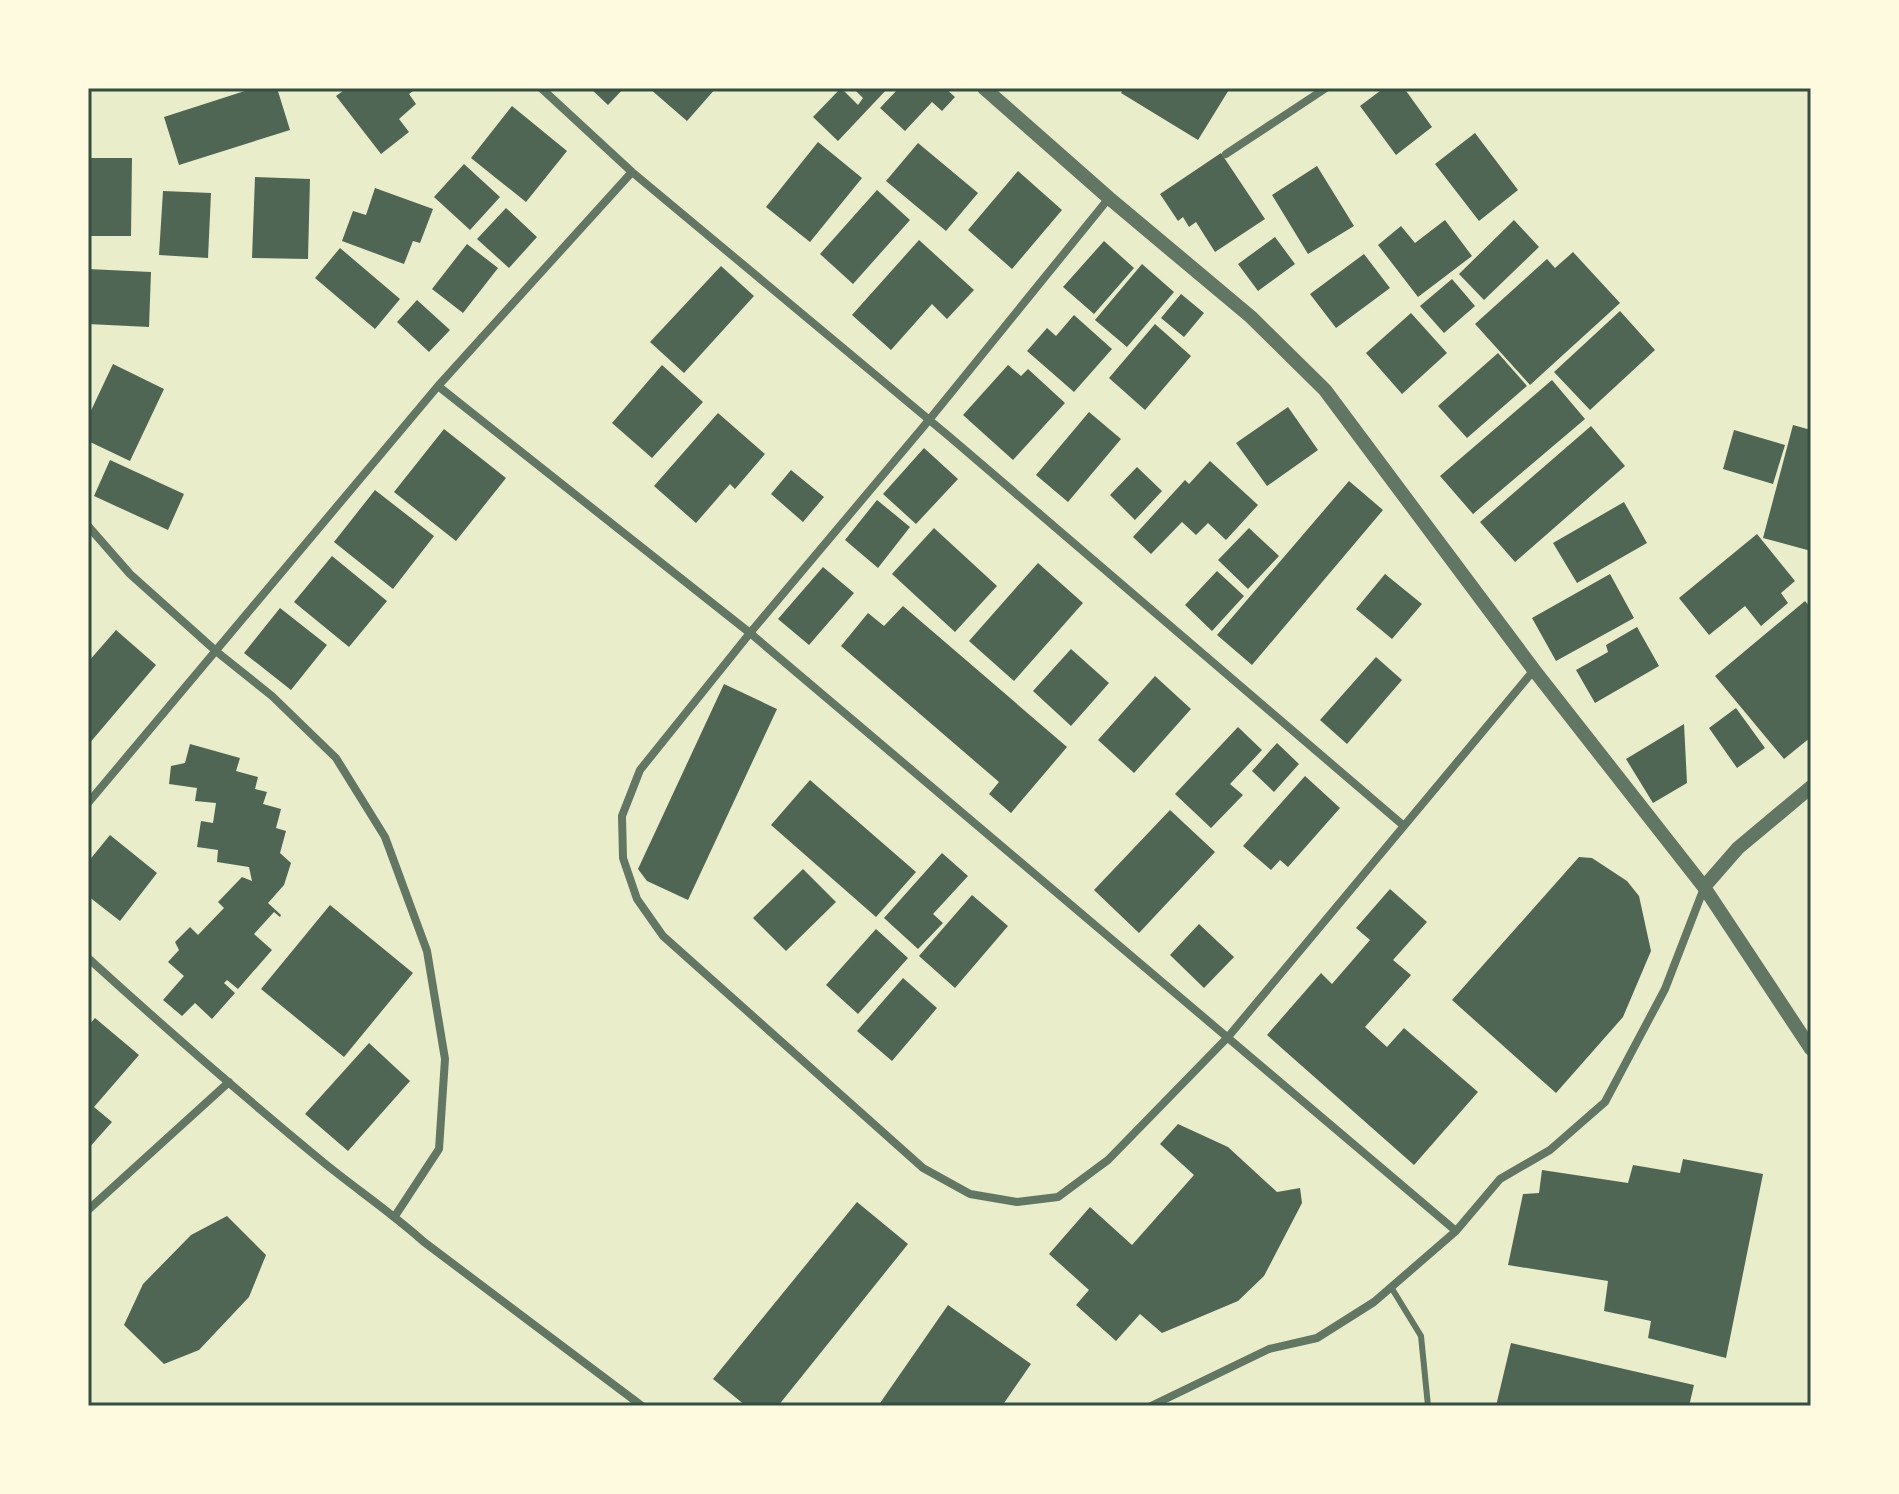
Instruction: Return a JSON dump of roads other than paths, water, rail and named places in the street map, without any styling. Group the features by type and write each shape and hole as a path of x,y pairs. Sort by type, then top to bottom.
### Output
{"street":[{"path":"541,88 632,172 929,420 1404,826"},
{"path":"984,88 1251,317 1325,390 1534,670 1704,887 1811,1049"},
{"path":"1226,154 1326,88"},
{"path":"88,803 438,386 632,172"},
{"path":"1109,198 640,770 622,816 623,858 637,899 663,936 923,1168 970,1194 1017,1202 1058,1197 1108,1160 1228,1037 1534,670"},
{"path":"438,386 750,633 1456,1231"},
{"path":"88,526 130,574 217,652 272,696 336,758 385,837 427,951 445,1059 439,1149 395,1216"},
{"path":"1151,1406 1269,1349 1317,1338 1374,1302 1456,1231 1500,1179 1550,1150 1605,1102 1665,989 1704,887 1738,848 1811,787"},
{"path":"88,958 326,1164 642,1406"},
{"path":"88,1210 229,1082"}],"lane":[{"path":"1391,1287 1421,1336 1428,1406"}]}
